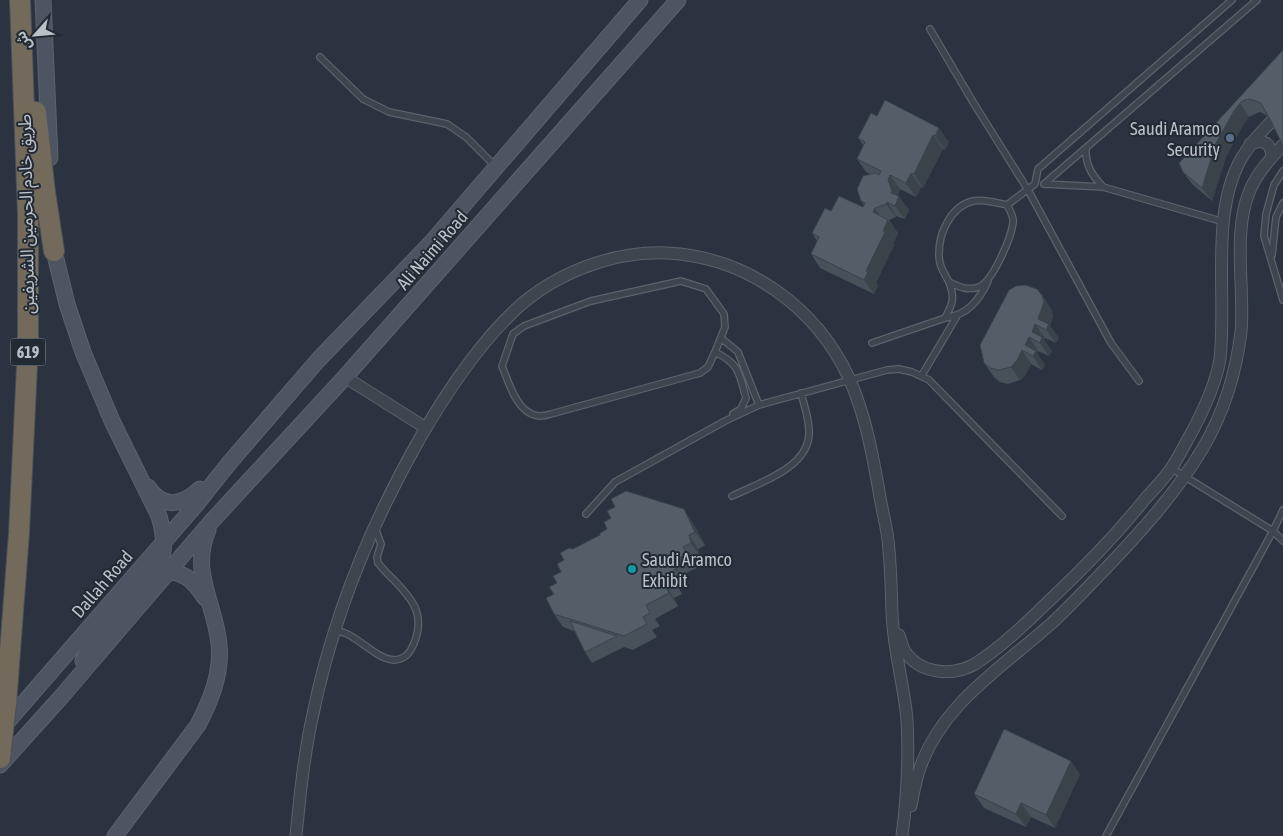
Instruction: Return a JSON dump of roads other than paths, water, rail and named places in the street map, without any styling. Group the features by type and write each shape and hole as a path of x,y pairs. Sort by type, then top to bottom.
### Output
{"highway":[{"name":"طريق خادم الحرمين الشريفين","path":"0,758 19,533 28,345 28,214 20,0"},
{"path":"24,0 45,192 54,251"}],"main road":[{"path":"43,0 54,251 67,304 98,391 159,516 164,541 163,570"},
{"name":"Ali Naimi Road","path":"230,462 319,359 430,244 640,0"},
{"name":"Ali Naimi Road","path":"211,522 345,377 678,0"},
{"path":"127,451 150,490 164,501 173,503 180,503 193,495 230,462"},
{"name":"Dallah Road","path":"0,730 195,506 230,462"},
{"path":"0,765 62,696 163,570 211,522"},
{"path":"115,836 198,725 215,687 219,667 220,645 202,572 203,546 211,522"},
{"path":"128,583 141,574 163,570 183,574 190,578 197,586 216,627"}],"street":[{"path":"892,612 904,649 913,660 936,672 954,672 968,668 1002,644 1078,573 1110,540 1171,468 1202,413 1220,360 1224,208 1233,177 1250,144 1283,110"},
{"path":"1250,144 1262,141 1267,142 1272,149 1272,157"},
{"path":"902,835 908,821 915,783 924,757 958,705 982,681 1052,622 1083,593 1126,547 1185,477 1219,417 1231,383 1241,331 1241,236 1246,206 1250,190 1272,157 1283,145"},
{"path":"296,836 307,741 334,631 374,526 426,428 465,370 499,326 537,292 559,279 603,261 624,256 662,253 704,259 744,272 766,284 805,314 826,337 849,379 864,422 887,534 894,636 907,719 907,770 902,835"},
{"path":"345,377 426,428"}],"lane":[{"path":"1008,205 1035,184 1038,169 1232,0"},
{"path":"1044,184 1257,0"},
{"path":"930,29 1028,190 1097,320 1138,381"},
{"path":"320,56 363,99 389,112 447,124 466,136 496,167"},
{"path":"1086,148 1088,166 1092,175 1102,186"},
{"path":"1283,171 1274,185 1266,214 1264,236 1283,300"},
{"path":"1035,184 1102,186 1224,222"},
{"path":"945,318 951,308 954,295 941,267 939,254 944,230 961,206 973,201 991,201 1008,205"},
{"path":"1271,260 1276,217 1283,203"},
{"path":"872,342 956,316 982,296 1003,251 1013,222 1008,205"},
{"path":"949,282 970,289 980,286 990,278"},
{"path":"681,281 706,289 724,314 725,327 721,338 708,367 700,373 538,416 523,408 514,394 502,366 513,334 524,326 591,301 681,281"},
{"path":"922,375 956,316"},
{"path":"721,338 738,352 759,405"},
{"path":"715,352 729,359 738,370 746,398 741,408 725,421"},
{"path":"586,514 615,482 725,421 759,405 849,379 899,369 922,375 954,405 1062,516"},
{"path":"732,496 785,469 802,456 807,446 810,432 801,393"},
{"path":"1171,468 1273,531 1283,540"},
{"path":"1106,836 1283,510"},
{"path":"334,631 347,633 376,654 397,660 405,657 413,646 419,625 419,616 408,596 378,563 377,557 381,544 374,526"}],"place":[{"name":"Saudi Aramco Security","path":"1230,138"},
{"name":"Saudi Aramco Exhibit","path":"632,569"}]}
